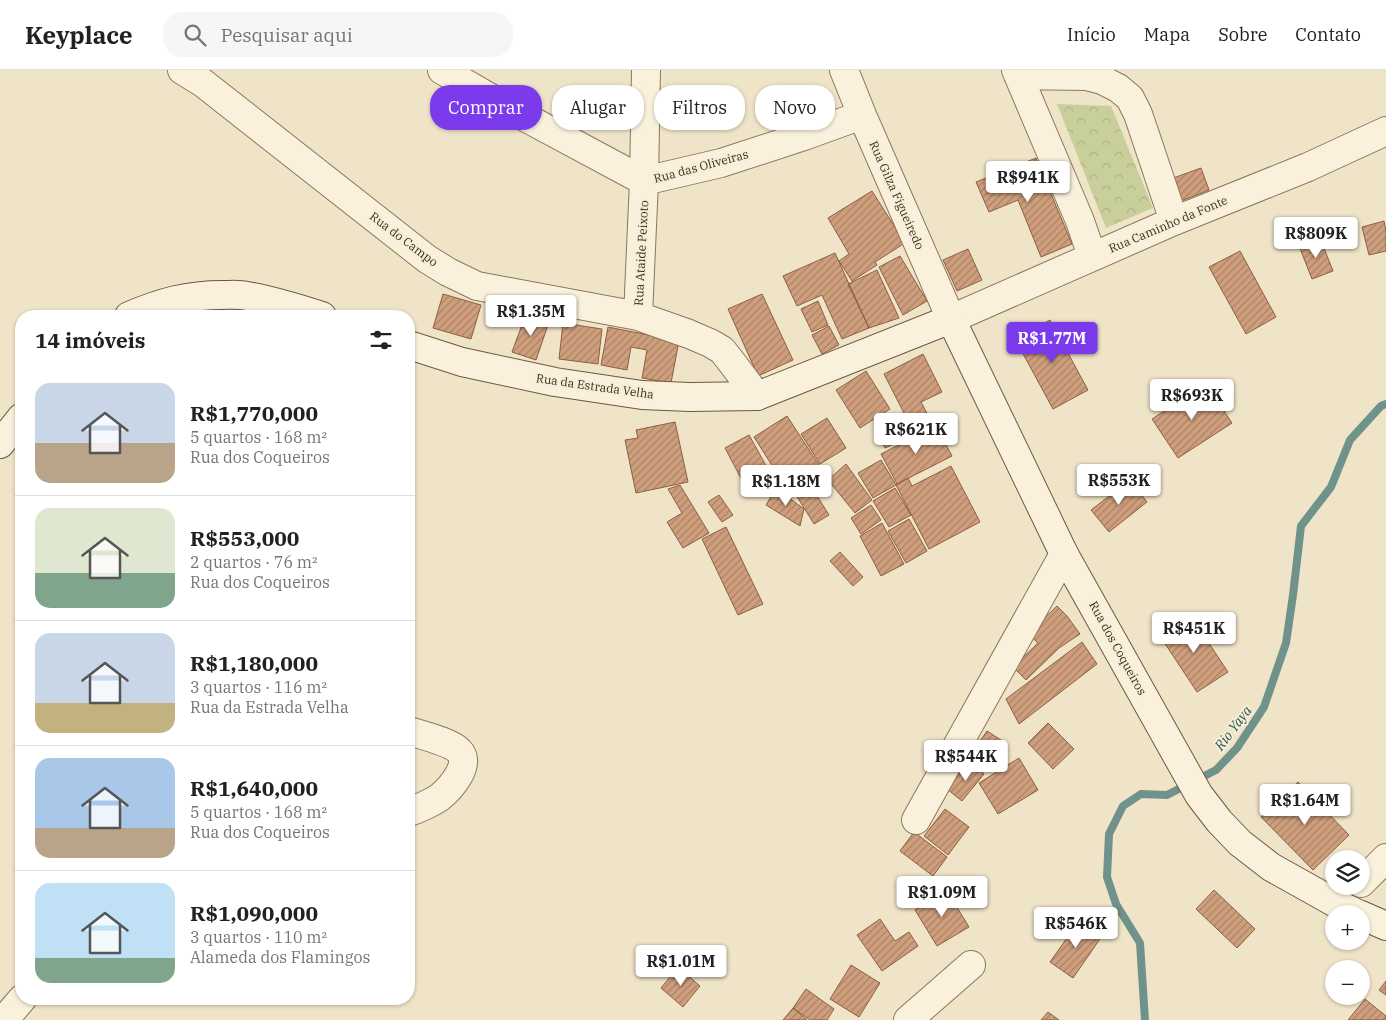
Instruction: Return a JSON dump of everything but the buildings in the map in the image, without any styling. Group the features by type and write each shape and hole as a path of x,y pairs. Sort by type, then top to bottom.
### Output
{"street":[{"name":"Rua das Oliveiras","path":"442,70 508,108 644,181 721,163 804,136 862,114"},
{"name":"Rua Ataide Peixoto","path":"638,316 644,181 646,70"},
{"name":"Rua Gilza Figueiredo","path":"844,70 951,319"},
{"path":"1092,256 1080,221 1017,72 1086,76 1102,80 1118,88 1130,98 1138,114 1174,221"},
{"name":"Rua do Campo","path":"199,74 427,259 448,272 476,286 638,316 688,334 722,350 757,396"},
{"name":"Rua Caminho da Fonte","path":"951,319 1174,221 1308,167 1386,131"},
{"path":"144,310 176,299 218,295 245,295 303,310"},
{"name":"Rua da Estrada Velha","path":"415,347 462,362 555,382 642,395 690,397 757,396 951,319"},
{"name":"Rua dos Coqueiros","path":"951,319 1064,554 1199,795 1219,821 1240,843 1271,866 1342,905"},
{"path":"0,444 15,425"},
{"path":"916,820 1064,554"},
{"path":"415,733 456,749 461,753 464,760 462,770 457,778 440,797 415,809"},
{"path":"1370,874 1386,858"},
{"name":"Rua dos Coqueiros","path":"1370,919 1386,926"},
{"path":"908,1020 971,965"},
{"path":"4,1020 17,1005"}],"green space":[{"path":"1057,104 1111,106 1153,208 1106,228"}],"waterway":[{"name":"Rio Yaya","path":"1145,1020 1140,943 1116,904 1107,877 1109,834 1123,806 1141,794 1167,795 1216,770 1237,748 1264,707 1286,643 1301,526 1331,487 1350,440 1381,406 1386,404"}]}
